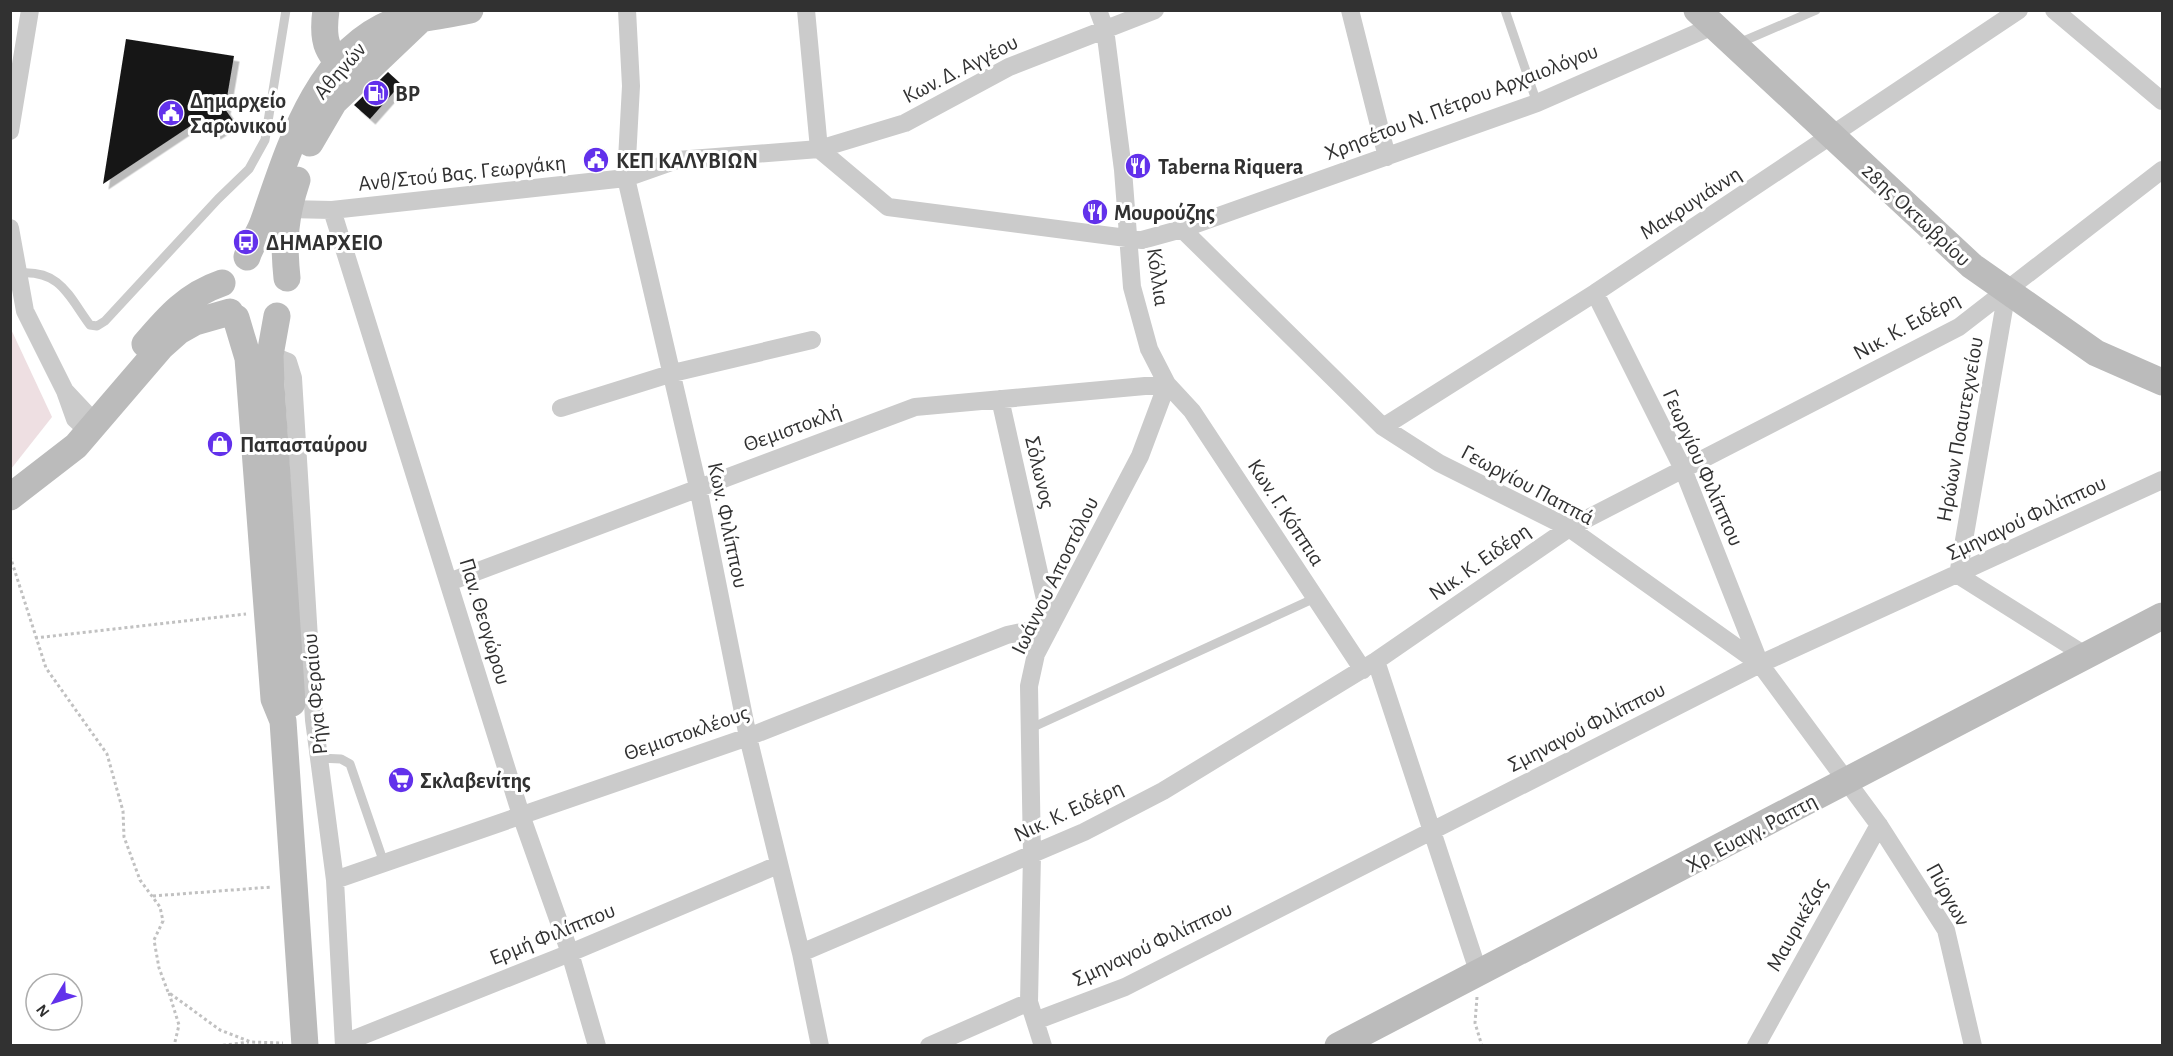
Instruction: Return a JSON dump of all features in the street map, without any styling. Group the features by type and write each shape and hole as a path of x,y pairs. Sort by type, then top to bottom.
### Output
{"street":[{"path":"10,131 30,10"},
{"path":"326,10 324,40 343,81"},
{"name":"Αθηνών","path":"287,278 284,236 287,209 307,148 369,36 392,22 408,17 470,10"},
{"name":"Κων. Φιλίππου","path":"627,10 631,86 626,178 673,373 748,737 801,953 820,1046"},
{"path":"806,10 819,149"},
{"name":"Κόλλια","path":"1098,10 1105,29 1124,170 1132,287 1149,349 1167,384"},
{"name":"Κων. Δ. Αγγέου","path":"819,149 905,123 1009,67 1155,10"},
{"path":"1350,10 1387,157"},
{"name":"Μακρυγιάννη","path":"1383,427 1596,293 2019,10"},
{"path":"2054,10 2163,101"},
{"name":"Αθηνών","path":"247,257 264,221 297,126 317,91 343,81 435,15"},
{"name":"Χρησέτου Ν. Πέτρου Αρχαιολόγου","path":"819,149 888,207 1142,240 1387,157 1537,103 1705,18"},
{"name":"28ης Οκτωβρίου","path":"1705,18 1972,266 2096,353 2163,382"},
{"name":"Ανθ/Στού Βας. Γεωργάκη","path":"287,209 332,210 626,178 677,160 819,149"},
{"name":"Νικ. Κ. Ειδέρη","path":"801,953 1084,832 1163,791 1370,665 1569,528 1959,327 2007,291 2030,270 2163,170"},
{"name":"Παν. Θεογώρου","path":"332,210 521,815 570,953 597,1046"},
{"path":"10,228 26,311 65,391 87,423"},
{"name":"Γεωργίου Παππά","path":"1182,228 1383,427 1439,463 1569,528 1760,664 1845,783"},
{"path":"259,256 270,260 281,267 287,278 287,299 277,316 264,322 249,323 233,315 222,295 222,282 227,271 235,262 247,257 259,256"},
{"path":"10,497 76,446 87,423 178,306 204,289 222,282"},
{"name":"Ηρώων Ποαυτεχνείου","path":"1958,575 2007,291"},
{"name":"Γεωργίου Φιλίππου","path":"1596,293 1683,469 1760,664"},
{"path":"87,423 161,347 180,331 195,322 233,315"},
{"name":"Ρήγα Φεραίου","path":"233,315 248,358 274,699 283,721 305,1046"},
{"name":"Ρήγα Φεραίου","path":"277,316 270,355 292,703 283,721"},
{"path":"561,408 673,373 812,340"},
{"name":"Ρήγα Φεραίου","path":"270,355 288,362 293,378 314,720 335,880 344,1045"},
{"name":"Θεμιστοκλή","path":"449,582 915,407 1167,384"},
{"name":"Κων. Γ. Κόππια","path":"1167,384 1192,411 1315,598 1370,665 1432,833 1479,974"},
{"name":"Ιωάννου Αποστόλου","path":"1043,1046 1029,1002 1032,854 1029,686 1036,654 1140,456 1167,384"},
{"name":"Σόλωνος","path":"1000,399 1051,627"},
{"name":"Σμηναγού Φιλίππου","path":"1035,1021 1125,987 1432,833 1760,664 2163,480"},
{"path":"1958,575 2085,655"},
{"name":"Χρ. Ευαγγ. Ραπτη","path":"1338,1046 2163,616"},
{"name":"Θεμιστοκλέους","path":"335,880 748,737 1007,635 1051,627"},
{"path":"283,721 314,720"},
{"name":"Πύργων","path":"1845,783 1879,825 1946,930 1973,1046"},
{"name":"Μαυρικέζας","path":"1756,1046 1879,825"},
{"name":"Ερμή Φιλίππου","path":"344,1045 778,865"},
{"path":"929,1046 1029,1002"}],"lane":[{"path":"20,273 37,272 58,280 90,325 97,326 105,321 218,199 249,169 265,140 286,10"},
{"path":"1504,10 1537,103"},
{"path":"1734,45 1816,10"},
{"path":"1029,729 1315,598"},
{"path":"319,758 341,759 350,764 384,863"}],"path":[{"path":"10,556 46,668 107,754 123,812 124,837 140,880 160,907 163,921 154,940 159,968 179,1025 174,1046"},
{"path":"35,638 266,612"},
{"path":"152,896 295,885"},
{"path":"1479,974 1475,1023 1482,1046"},
{"path":"168,992 220,1030 251,1042"},
{"path":"217,1046 251,1042 305,1046"}],"shaded area":[{"path":"10,327 52,417 11,469 10,469"}],"building":[{"name":"Δημαρχείο Σαρωνικού","path":"126,39 234,56 225,109 234,122 215,134 204,117 103,184"},
{"name":"BP","path":"388,72 401,84 370,119 354,105"}],"place":[{"name":"BP","path":"376,93"},
{"name":"Δημαρχείο Σαρωνικού","path":"171,113"},
{"name":"ΚΕΠ ΚΑΛΥΒΙΩΝ","path":"596,160"},
{"name":"Taberna Riquera","path":"1138,166"},
{"name":"Μουρούζης","path":"1095,212"},
{"name":"ΔΗΜΑΡΧΕΙΟ","path":"246,242"},
{"name":"Παπασταύρου","path":"220,444"},
{"name":"Σκλαβενίτης","path":"401,780"}]}
